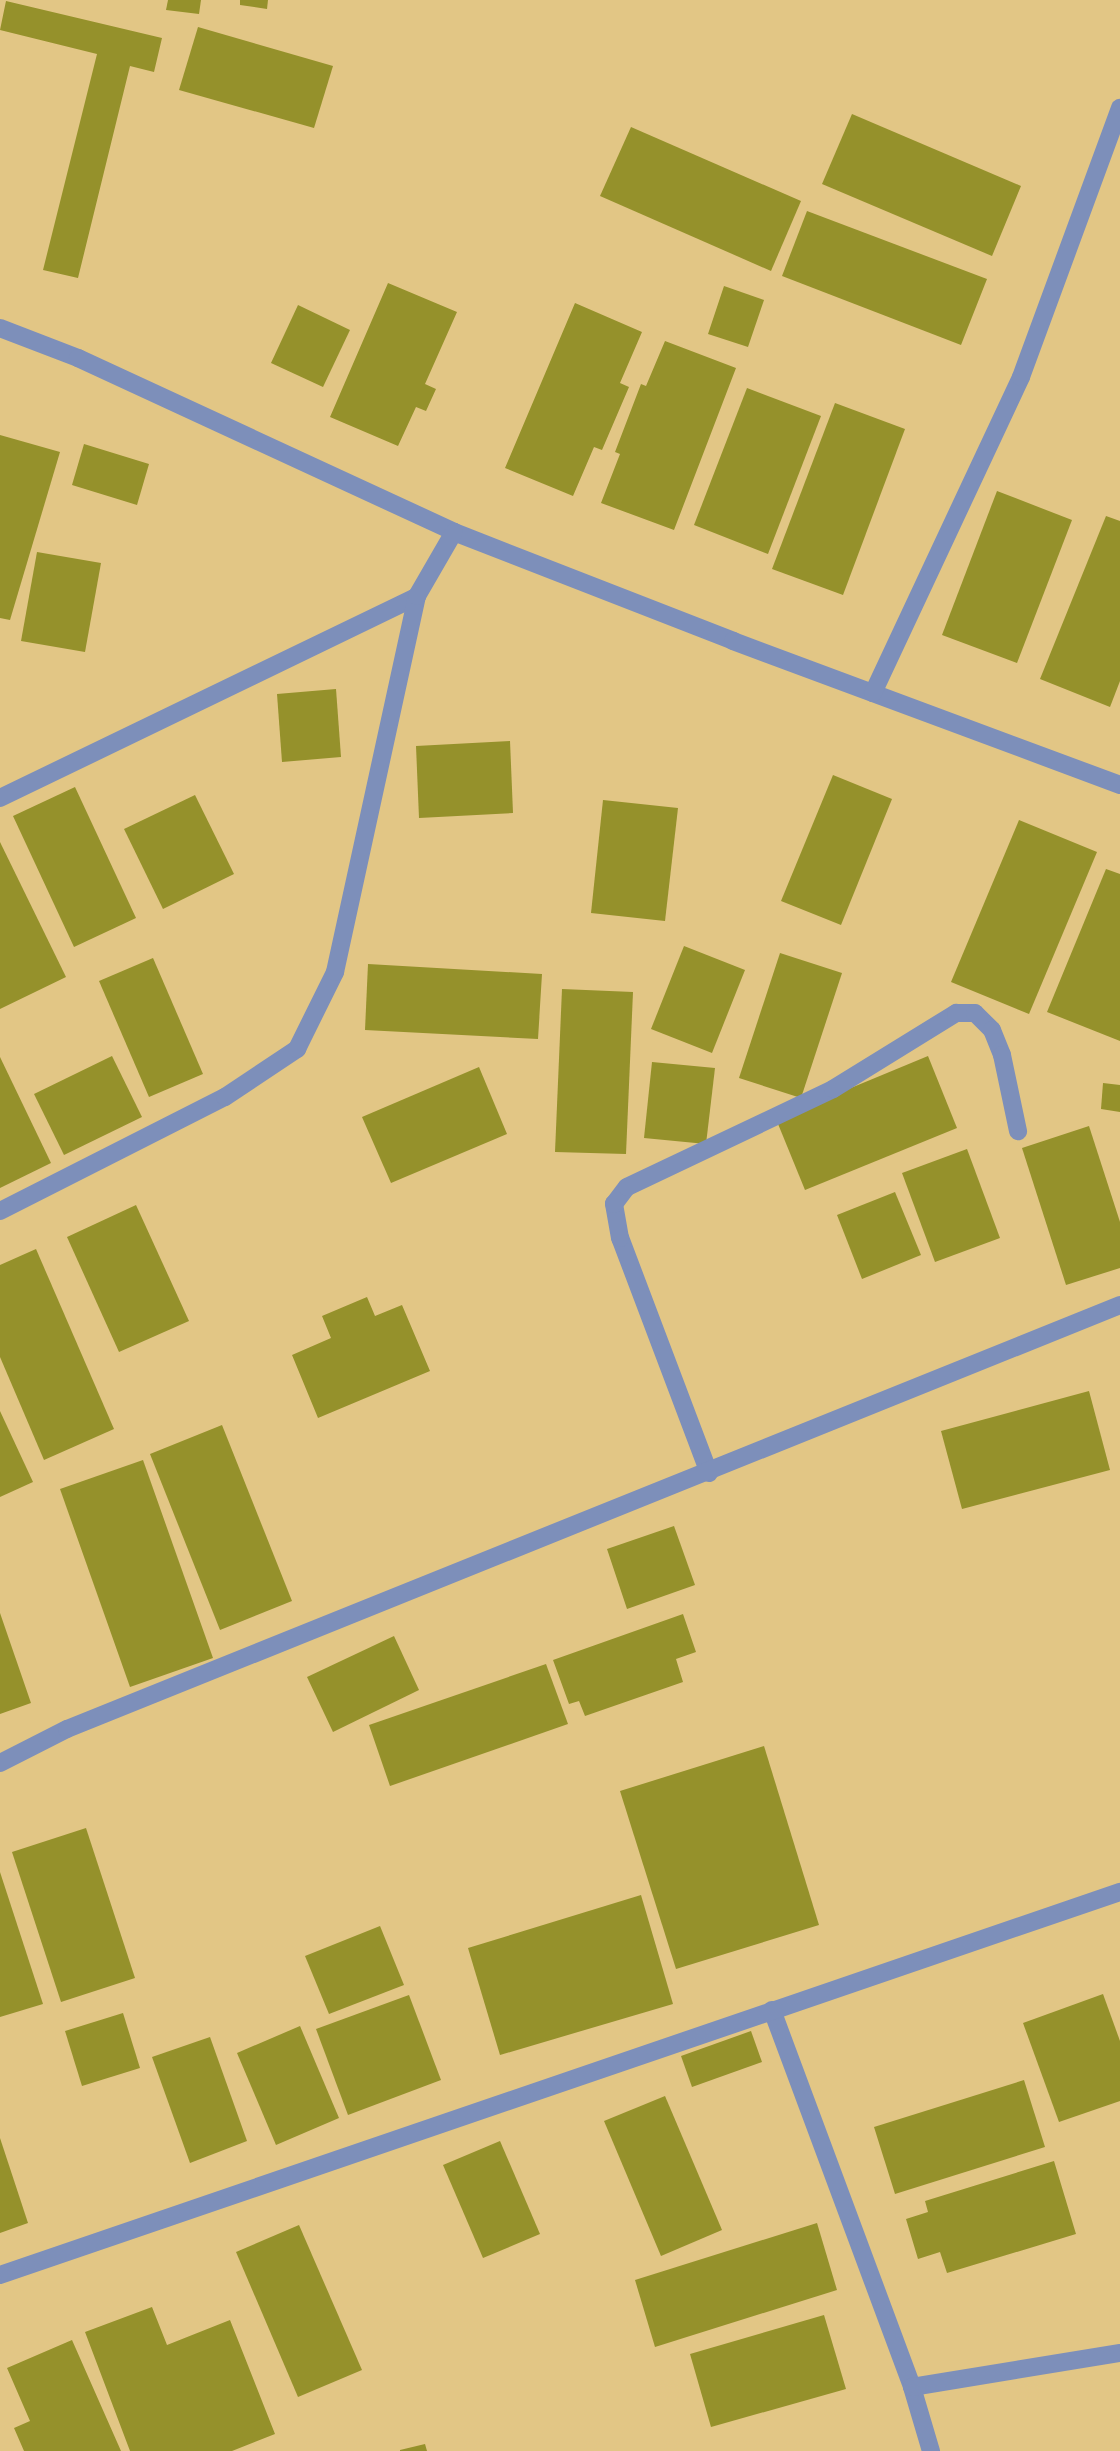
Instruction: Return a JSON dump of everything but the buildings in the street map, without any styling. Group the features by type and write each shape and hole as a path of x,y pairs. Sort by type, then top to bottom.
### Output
{"street":[{"path":"873,693 1020,377 1120,108"},
{"path":"0,328 78,358 454,532 1120,785"},
{"path":"0,1211 225,1097 297,1049 335,972 417,596 454,532"},
{"path":"0,798 417,596"},
{"path":"709,1473 620,1238 614,1204 627,1187 833,1089 956,1013 975,1013 992,1030 1002,1056 1018,1131"},
{"path":"0,1763 67,1729 709,1473 1120,1305"},
{"path":"0,2275 1120,1892"},
{"path":"772,2010 912,2387 931,2451"},
{"path":"912,2387 1120,2353"}]}
